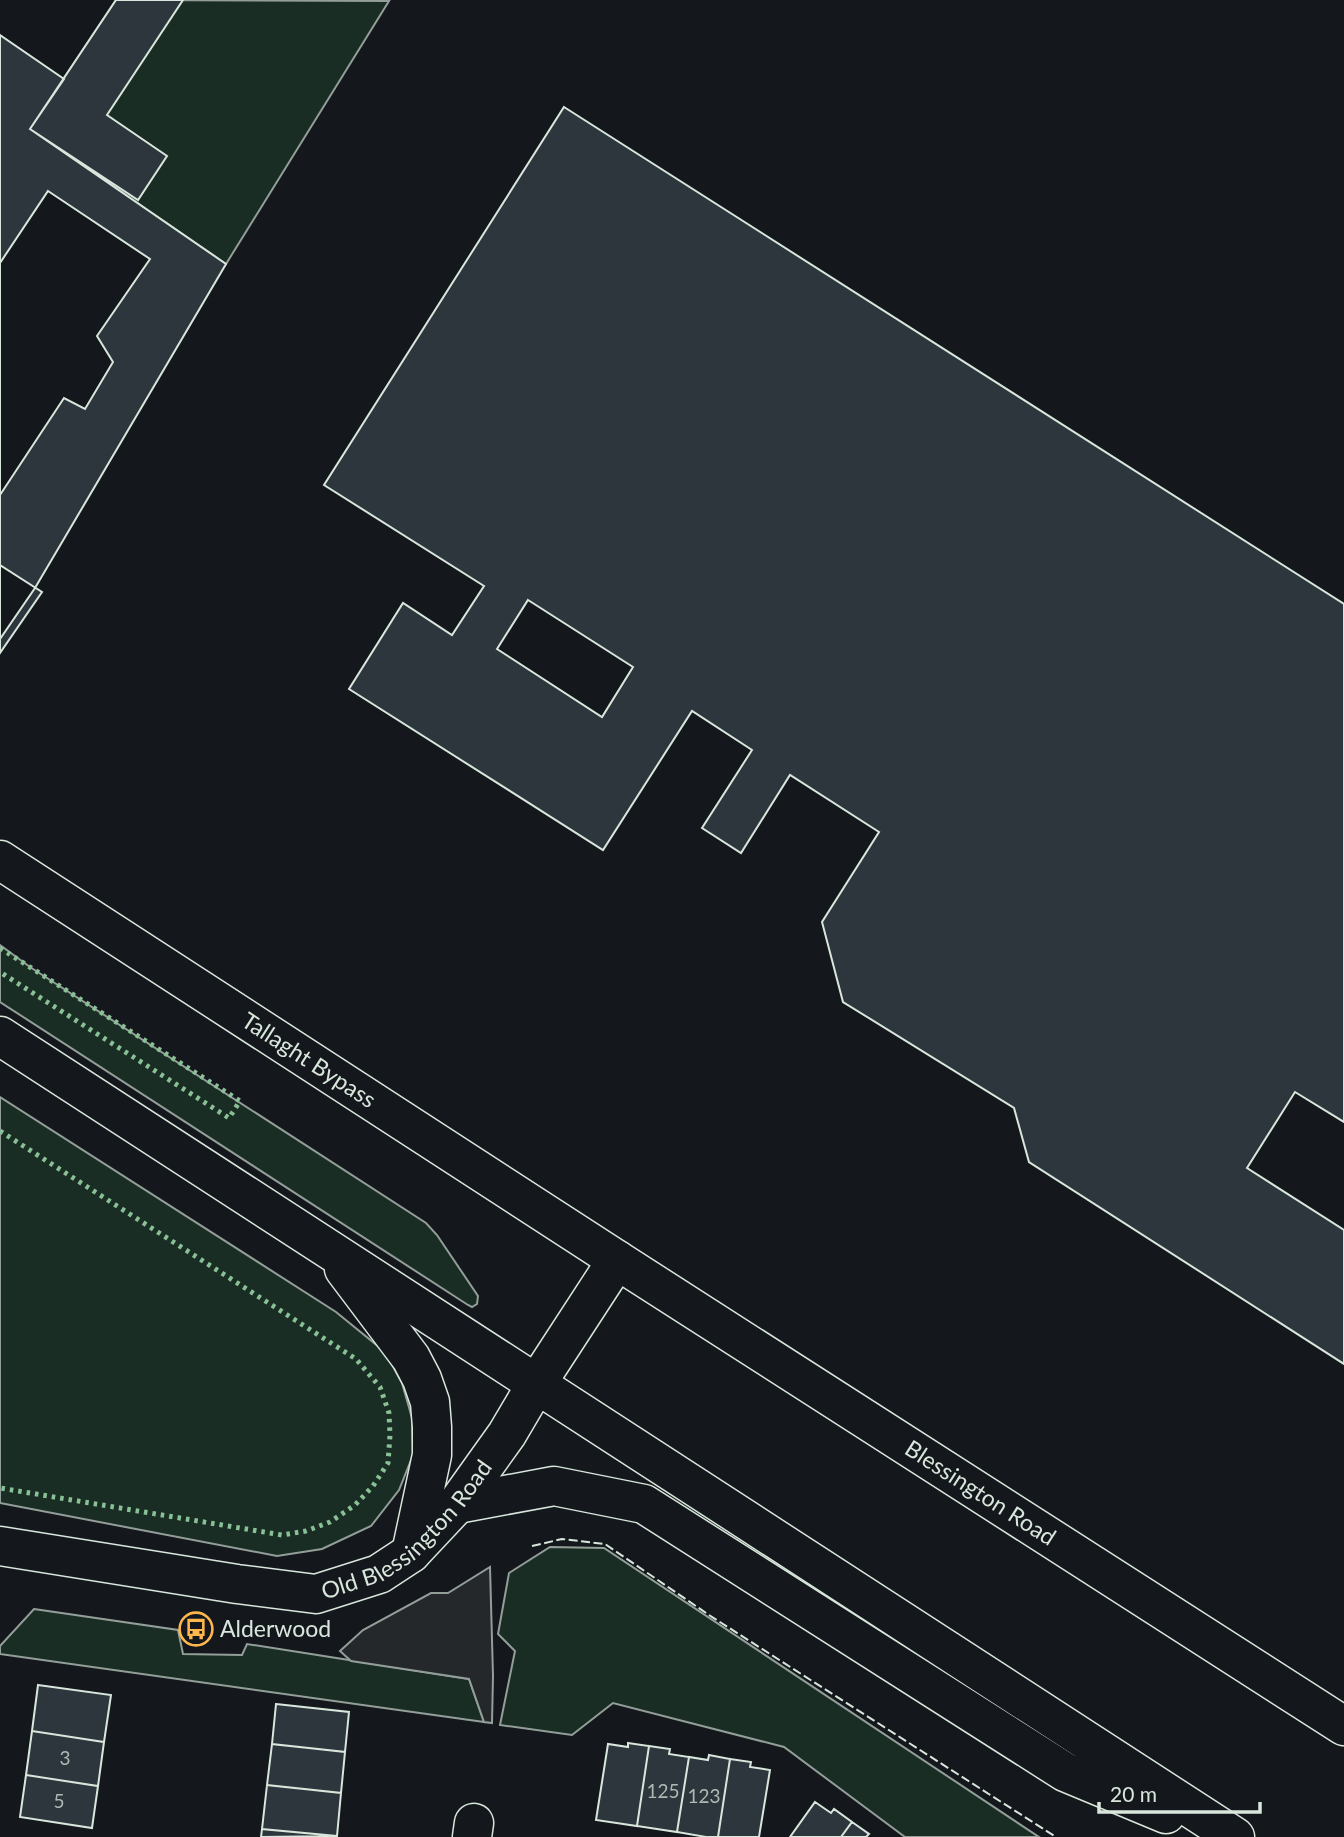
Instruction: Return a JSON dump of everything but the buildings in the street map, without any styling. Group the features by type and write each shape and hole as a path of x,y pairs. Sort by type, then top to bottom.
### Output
{"main road":[{"name":"Tallaght Bypass","path":"0,860 617,1260"},
{"path":"0,1036 1235,1837"},
{"path":"328,1247 411,1358 430,1402 432,1454 411,1553"},
{"name":"Old Blessington Road","path":"0,1546 316,1594 379,1574 411,1553 457,1504 507,1434 617,1260"},
{"name":"Blessington Road","path":"617,1260 1344,1726"},
{"path":"457,1504 554,1486 644,1504 1065,1772 1223,1837"}],"green space":[{"path":"116,0 389,1 226,264 30,129"},
{"path":"0,945 426,1223 478,1296 477,1304 472,1307 468,1305 0,1002"},
{"path":"0,1097 336,1312 385,1352 402,1383 412,1418 413,1455 399,1490 371,1526 322,1549 277,1556 0,1503"},
{"path":"550,1547 604,1548 1039,1837 905,1837 784,1747 613,1703 572,1735 500,1725 515,1651 498,1634 509,1573"},
{"path":"34,1609 178,1630 183,1654 242,1655 247,1644 469,1679 484,1722 0,1654 0,1646"}],"shaded area":[{"path":"490,1567 492,1723 484,1722 469,1679 351,1661 340,1651 363,1630 431,1593 448,1593"}],"hedge":[{"path":"0,948 240,1101 229,1118 0,972"},
{"path":"0,1131 356,1359 380,1387 389,1413 390,1435 388,1463 373,1486 355,1505 330,1522 306,1531 282,1535 0,1488"}],"fence":[{"path":"532,1546 562,1539 605,1544 709,1615 1056,1837"}],"place":[{"name":"Alderwood","path":"196,1629"}]}
